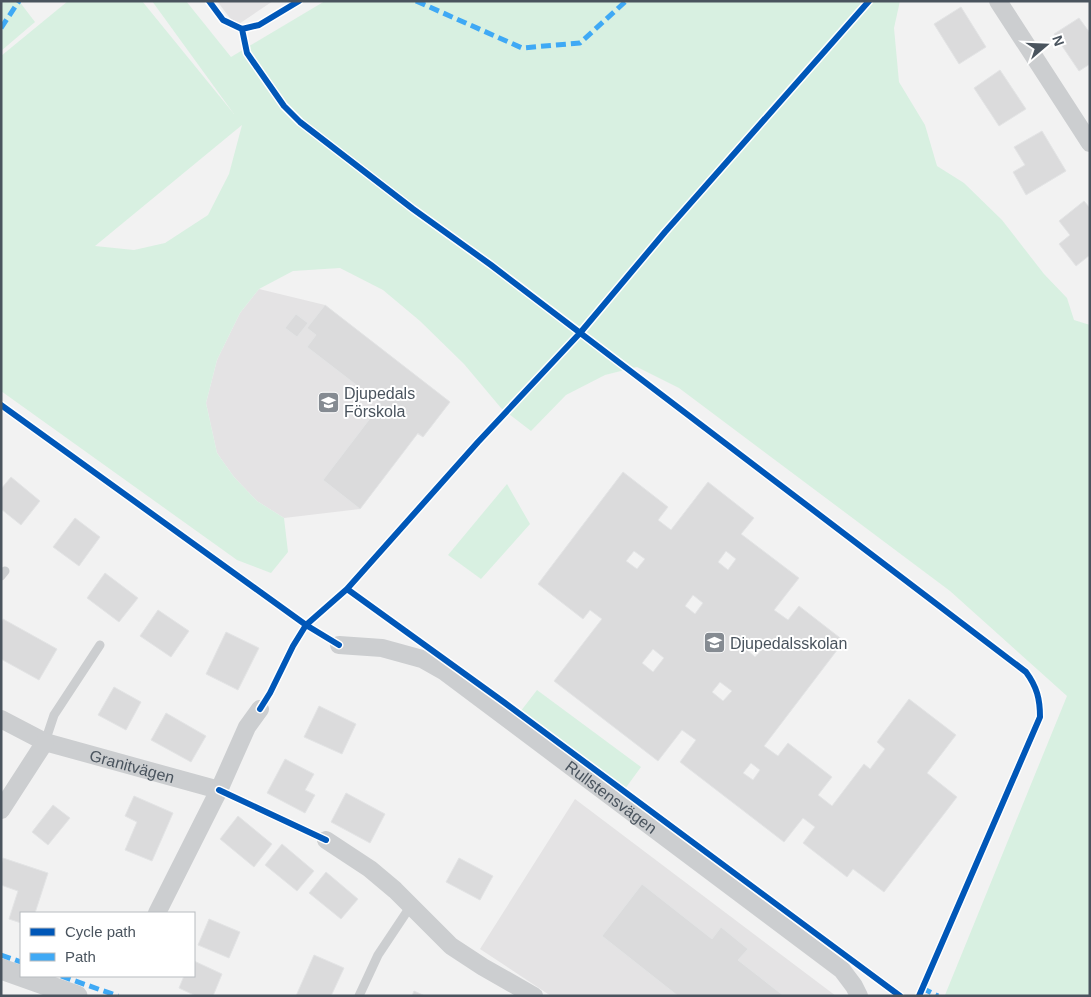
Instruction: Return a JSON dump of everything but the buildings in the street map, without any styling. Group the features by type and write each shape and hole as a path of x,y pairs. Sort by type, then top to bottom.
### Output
{"street":[{"path":"998,1 1090,143"},
{"name":"Rullstensvägen","path":"339,645 382,648 422,658 445,672 842,970 859,996"},
{"path":"158,912 219,790 247,727 260,709"},
{"name":"Granitvägen","path":"1,719 45,742 219,790"},
{"path":"1,810 45,742"},
{"path":"326,840 370,868 452,946 483,967 534,996"},
{"path":"1,969 20,976"},
{"path":"24,977 77,996"}],"lane":[{"path":"45,742 54,715 100,645"},
{"path":"359,996 378,955 410,907"}],"shaded area":[{"path":"217,1 273,1 236,26"},
{"name":"Djupedals Förskola","path":"259,289 325,305 450,402 423,437 417,434 360,509 284,518 257,501 234,477 217,453 206,403 217,360 240,313"},
{"path":"575,799 836,996 551,996 480,949"}],"green space":[{"path":"1,1 19,1 35,22 1,51"},
{"path":"68,1 142,1 234,114 152,1 186,1 231,57 325,1 900,1 894,28 899,82 925,125 937,166 964,183 1002,220 1044,274 1067,298 1074,320 1090,325 1090,996 945,995 1067,696 950,591 679,388 637,367 605,375 566,395 531,431 501,408 464,364 420,321 383,290 340,268 293,271 259,289 240,313 217,360 206,403 217,453 234,477 257,501 284,518 288,552 271,573 237,560 1,391 1,56","holes":["242,125 229,174 208,215 165,243 134,250 95,246"]},
{"path":"507,484 530,524 481,579 448,555"},
{"path":"537,690 641,767 622,793 517,716"}],"marked path":[{"path":"1,28 19,1"},
{"path":"416,1 522,48 580,43 626,1"},
{"path":"1,955 20,962"},
{"path":"64,977 118,996"},
{"path":"922,988 938,996"}],"cycle path":[{"path":"209,1 223,20 242,29 259,25 299,1"},
{"path":"260,709 306,625 347,589 478,442 580,333 665,232 869,1"},
{"path":"242,29 247,53 284,106 300,122 1026,672 1037,693 1040,717 919,996"},
{"path":"1,405 306,625 339,645"},
{"path":"347,589 505,703 900,996"},
{"path":"219,790 326,840"}],"place":[{"name":"Djupedals Förskola","path":"328,402"},
{"name":"Djupedalsskolan","path":"714,643"}]}
